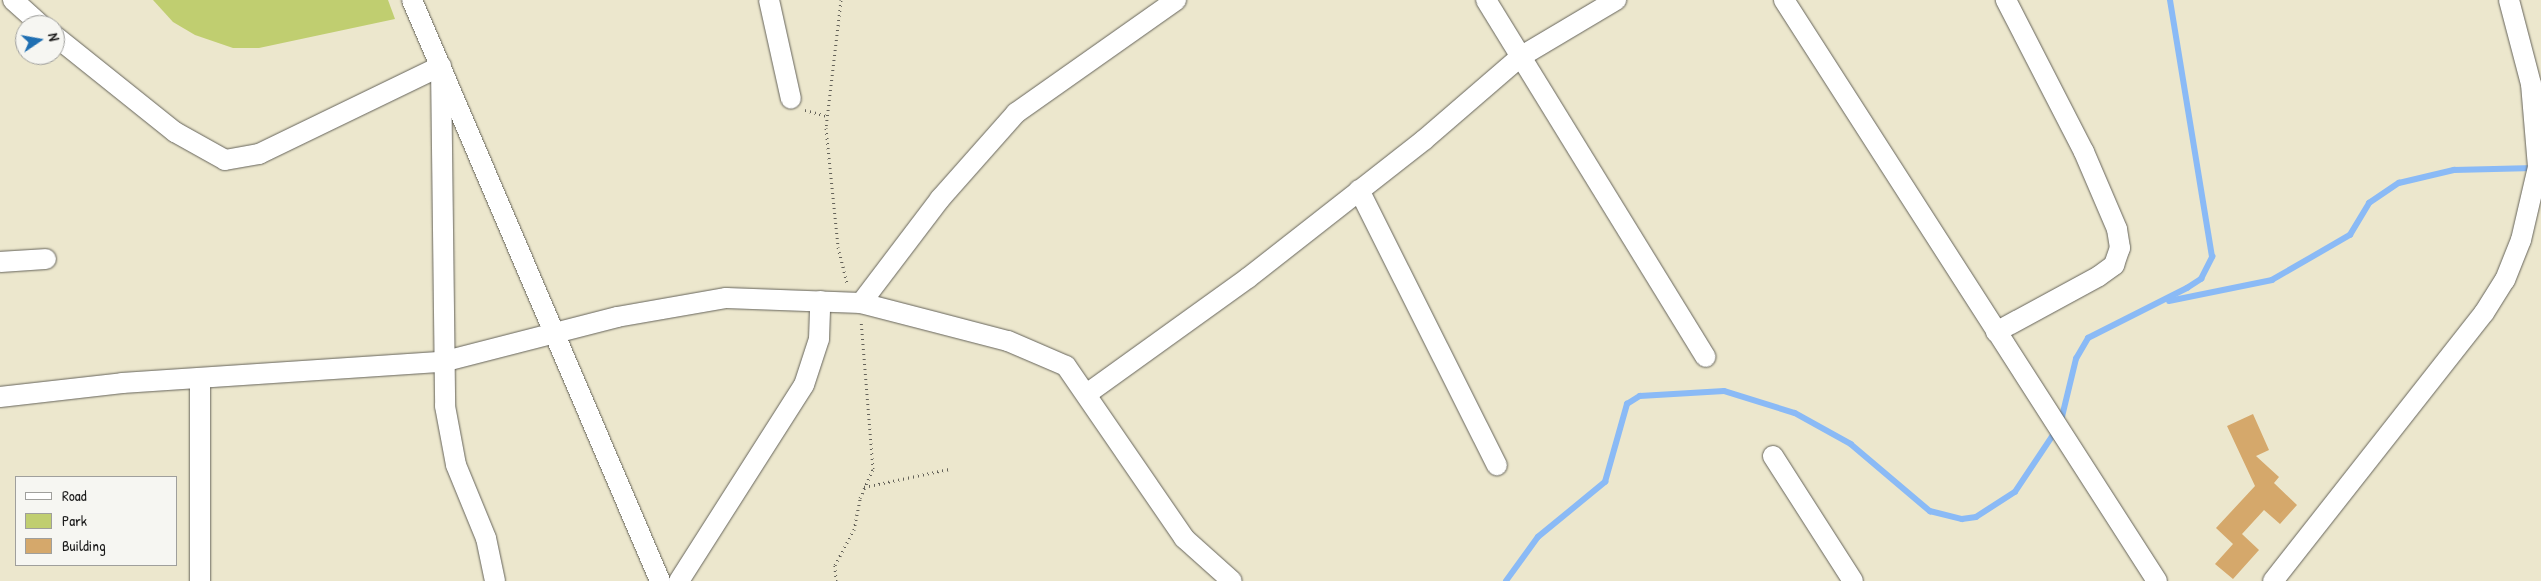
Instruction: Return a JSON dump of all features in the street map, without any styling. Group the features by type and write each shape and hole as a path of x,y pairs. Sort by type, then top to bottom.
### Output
{"street":[{"path":"13,0 30,15"},
{"path":"412,0 660,581"},
{"path":"769,0 791,100"},
{"path":"862,303 940,199 1016,113 1176,0"},
{"path":"1486,0 1706,357"},
{"path":"1088,392 1182,329 1359,190 1520,57 1616,0"},
{"path":"1784,0 2157,581"},
{"path":"1996,332 2099,276 2114,265 2120,248 2117,229 2088,161 2006,0"},
{"path":"2272,581 2489,305 2521,240 2540,165 2531,84 2509,0"},
{"path":"65,44 175,132 225,160 259,154 441,66"},
{"path":"441,66 442,362 448,435 486,538 495,581"},
{"path":"1359,190 1497,464"},
{"path":"0,262 46,259"},
{"path":"0,397 200,379 442,362 555,332 670,305 716,299 862,303 1050,356 1066,366 1088,392 1184,538 1232,581"},
{"path":"680,581 804,385 819,339 820,301"},
{"path":"200,379 200,581"},
{"path":"1773,456 1853,581"}],"path":[{"path":"836,581 835,565 858,518 864,487 874,469 862,303 844,274 829,178 829,83 841,0"},
{"path":"864,487 949,469"}],"green space":[{"path":"153,0 388,0 395,19 259,48 233,48 195,35 173,22"}],"building":[{"path":"2253,414 2269,450 2256,456 2279,477 2274,483 2297,505 2280,524 2264,510 2242,534 2259,550 2233,579 2215,564 2233,544 2216,528 2255,486 2227,426"}],"waterway":[{"path":"2061,421 2076,359 2088,338 2201,279 2212,257 2170,0"},
{"path":"2169,301 2272,280 2350,235 2369,203 2399,183 2454,170 2534,168"},
{"path":"1506,581 1538,537 1605,482 1627,404 1640,396 1724,391 1795,413 1851,444 1930,511 1962,519 1976,517 2015,492 2055,432"}]}
